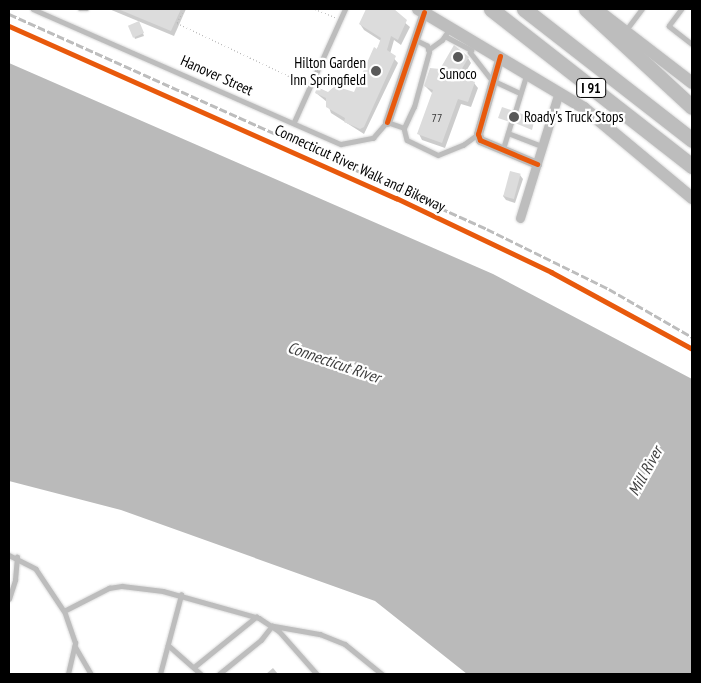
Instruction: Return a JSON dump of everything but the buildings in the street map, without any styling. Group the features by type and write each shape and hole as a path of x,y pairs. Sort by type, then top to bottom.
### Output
{"highway":[{"name":"I 91","path":"491,9 692,166"},
{"name":"I 91","path":"524,9 692,140"},
{"path":"586,9 692,108"},
{"path":"631,119 692,178"}],"main road":[{"path":"596,9 692,83"},
{"path":"421,11 448,32 473,47 500,56 596,117 692,198"}],"street":[{"path":"387,122 415,40 421,11"},
{"path":"500,56 478,134 480,140 537,164"},
{"path":"520,218 559,92"}],"lane":[{"name":"Hanover Street","path":"33,9 341,144 354,144 373,138 387,122"},
{"path":"80,9 87,9"},
{"path":"294,122 344,9"},
{"path":"625,31 642,9"},
{"path":"682,9 669,26 692,44"},
{"path":"448,32 428,50 414,107 404,128 408,140 438,155 463,145 478,134"},
{"path":"415,40 428,50"},
{"path":"473,47 492,80 520,93"},
{"path":"515,112 527,72"},
{"path":"387,122 404,128"},
{"path":"503,149 511,122"},
{"path":"508,133 542,146"},
{"path":"9,555 17,557 41,574 64,611 75,646 91,674"},
{"path":"9,600 16,580 17,557"},
{"path":"64,611 114,587 138,587 181,595 256,617 272,626 317,674"},
{"path":"160,674 181,595"},
{"path":"194,667 256,617"},
{"path":"219,674 261,640 272,626"},
{"path":"272,626 320,634 345,644 382,674"},
{"path":"168,645 201,674"},
{"path":"68,674 75,646"}],"path":[{"path":"184,9 177,23 310,86"},
{"path":"315,9 340,20"}],"water":[{"path":"9,63 493,274 692,379 692,674 467,674 375,601 121,510 9,481"}],"railway":[{"path":"9,14 487,229 609,289 692,337"}],"cycle path":[{"path":"387,122 424,12"},
{"name":"Connecticut River Walk and Bikeway","path":"9,26 396,198 551,272 692,349"},
{"path":"500,56 478,134 480,140 537,164"}],"place":[{"name":"Sunoco","path":"458,57"},
{"name":"Hilton Garden Inn Springfield","path":"376,71"},
{"name":"Roady's Truck Stops","path":"514,117"}],"water label":[{"name":"Connecticut River","path":"334,362"},
{"name":"Mill River","path":"645,471"}]}
